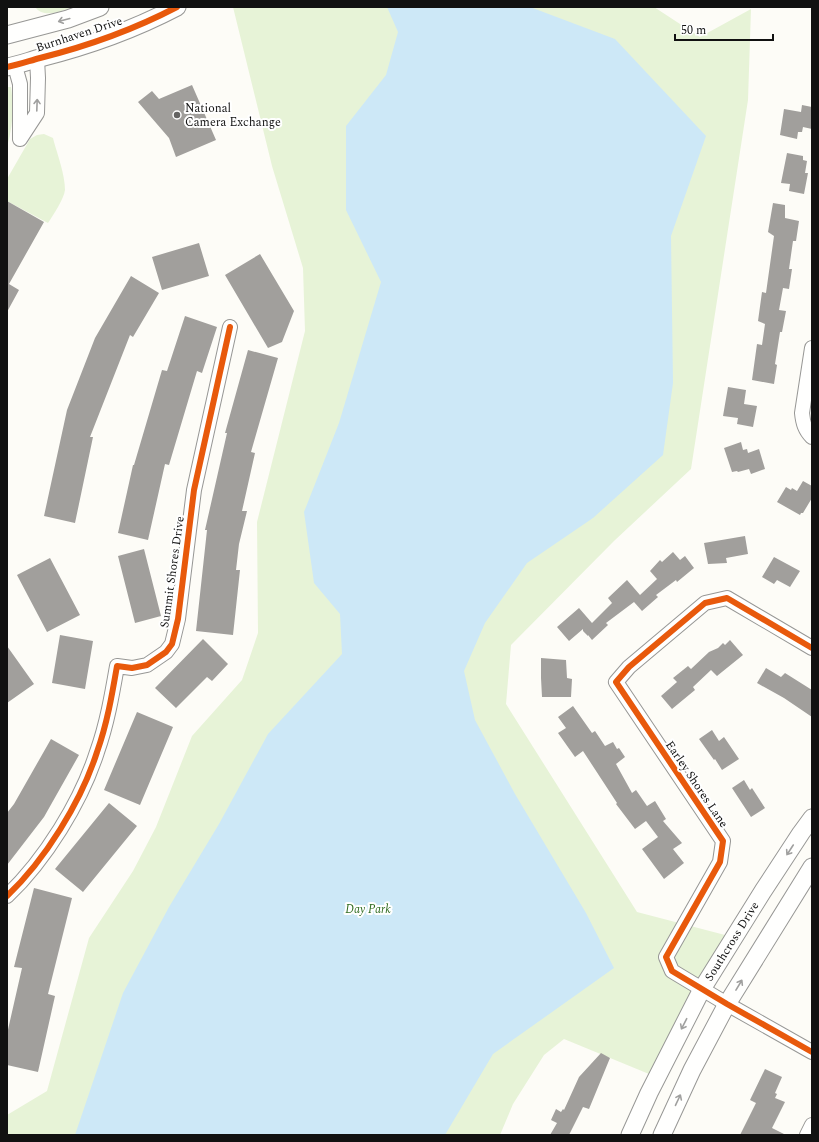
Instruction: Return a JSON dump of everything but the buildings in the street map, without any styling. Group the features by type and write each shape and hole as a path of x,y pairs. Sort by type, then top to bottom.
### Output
{"street":[{"name":"Burnhaven Drive","path":"7,35 68,19 100,7"},
{"name":"Burnhaven Drive","path":"11,66 106,39 177,7"},
{"path":"11,66 20,84 20,139 37,113 37,59"},
{"name":"Summit Shores Drive","path":"7,896 45,852 66,821 87,779 97,753 109,713 117,666 132,668 147,665 166,652 172,644 178,619 194,490 230,328"},
{"path":"812,348 802,413 803,423 807,432 812,437"},
{"name":"Earley Shores Lane","path":"812,648 727,598 705,603 629,667 616,682 722,841 720,862 666,957 672,972 812,1052"},
{"name":"Southcross Drive","path":"630,1135 649,1093 702,989 800,833 812,818"},
{"path":"662,1135 692,1070 727,1004 812,867"},
{"path":"807,1135 812,1125"}],"green space":[{"path":"35,7 73,7 53,13 43,13"},
{"name":"Day Park","path":"233,7 654,7 700,37 751,9 748,100 691,469 614,541 511,645 506,704 637,912 725,935 649,1074 564,1039 544,1055 513,1104 500,1135 7,1135 7,1115 47,1091 89,938 133,871 156,827 192,736 242,680 258,633 257,522 305,331 303,268 272,166"},
{"path":"7,87 11,87 13,109 11,132 7,147"},
{"path":"44,134 53,138 65,184 64,194 48,223 7,201 7,179 30,139 37,135"}],"water":[{"name":"Day Park","path":"387,7 530,7 615,39 706,136 671,236 673,383 663,455 593,518 527,563 485,623 464,671 475,720 515,794 586,913 614,968 493,1054 445,1135 75,1135 123,993 169,907 219,824 268,734 342,654 340,614 314,583 304,512 339,423 381,282 346,210 346,126 386,75 398,32"}],"cycle path":[{"path":"7,67 110,37 177,7"},
{"path":"7,896 21,882 48,848 82,791 104,731 117,666 132,668 147,665 166,652 172,644 178,619 194,490 230,327"},
{"path":"812,648 727,598 705,603 629,667 616,682 723,841 720,862 666,957 672,971 812,1052"}],"place":[{"name":"National Camera Exchange","path":"177,115"}]}
